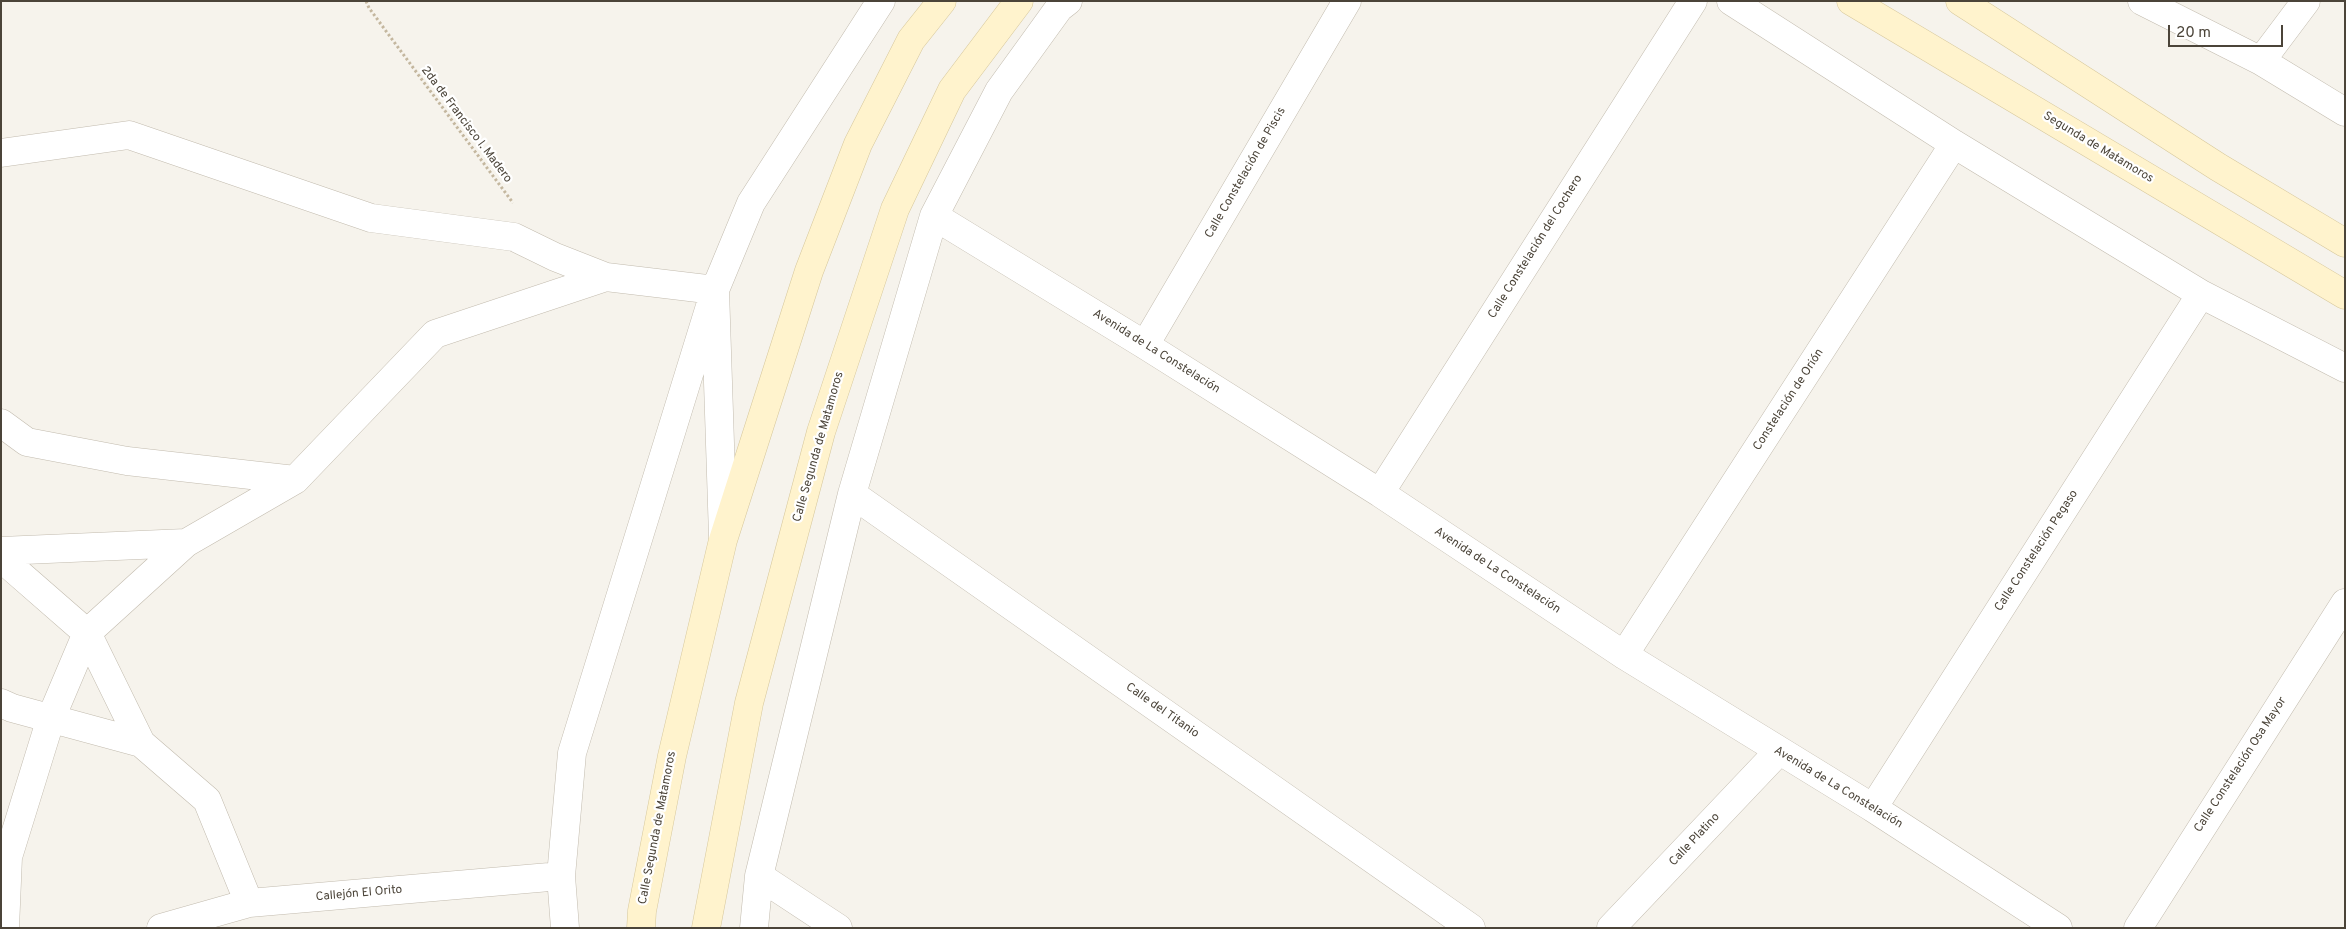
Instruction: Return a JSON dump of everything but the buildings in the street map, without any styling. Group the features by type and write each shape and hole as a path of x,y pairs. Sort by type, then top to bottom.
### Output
{"main road":[{"name":"Calle Segunda de Matamoros","path":"641,928 642,911 672,756 723,540 809,271 858,144 911,40 942,1"},
{"name":"Calle Segunda de Matamoros","path":"706,928 749,703 821,432 892,218 952,90 1019,1"},
{"name":"Segunda de Matamoros","path":"1851,1 2345,295"},
{"path":"1960,1 2218,168 2345,243"}],"street":[{"path":"565,928 561,876 572,752 715,290 751,204 881,1"},
{"path":"754,928 759,876 852,494 934,216 999,91 1059,8 1068,1"},
{"name":"Calle Constelación de Piscis","path":"1145,345 1347,1"},
{"name":"Calle Constelación del Cochero","path":"1380,493 1693,1"},
{"path":"1731,1 1954,144 2201,294 2345,368"},
{"path":"2142,1 2260,61 2345,112"},
{"path":"2260,61 2306,1"},
{"path":"3,153 130,135 371,218 514,237 555,257 606,276 715,290"},
{"name":"Constelación de Orión","path":"1624,655 1954,144"},
{"name":"Avenida de La Constelación","path":"934,216 1145,345 1380,493 1624,655 1778,752 1873,808 2058,928"},
{"path":"5,928 8,857 51,718 87,633 186,543 296,480 435,334 606,276"},
{"path":"715,290 723,540"},
{"name":"Calle Constelación Pegaso","path":"1873,808 2201,294"},
{"path":"1,423 27,442 127,461 296,480"},
{"name":"Calle del Titanio","path":"852,494 1471,928"},
{"path":"1,550 186,543"},
{"path":"1,558 87,633 141,743 207,800 249,903"},
{"name":"Calle Constelación Osa Mayor","path":"2138,928 2345,603"},
{"path":"1,703 141,743"},
{"name":"Calle Platino","path":"1611,928 1778,752"},
{"name":"Callejón El Orito","path":"161,928 249,903 561,876"},
{"path":"759,876 838,928"}],"path":[{"name":"2da de Francisco I. Madero","path":"366,1 369,8 464,139 518,210"}]}
